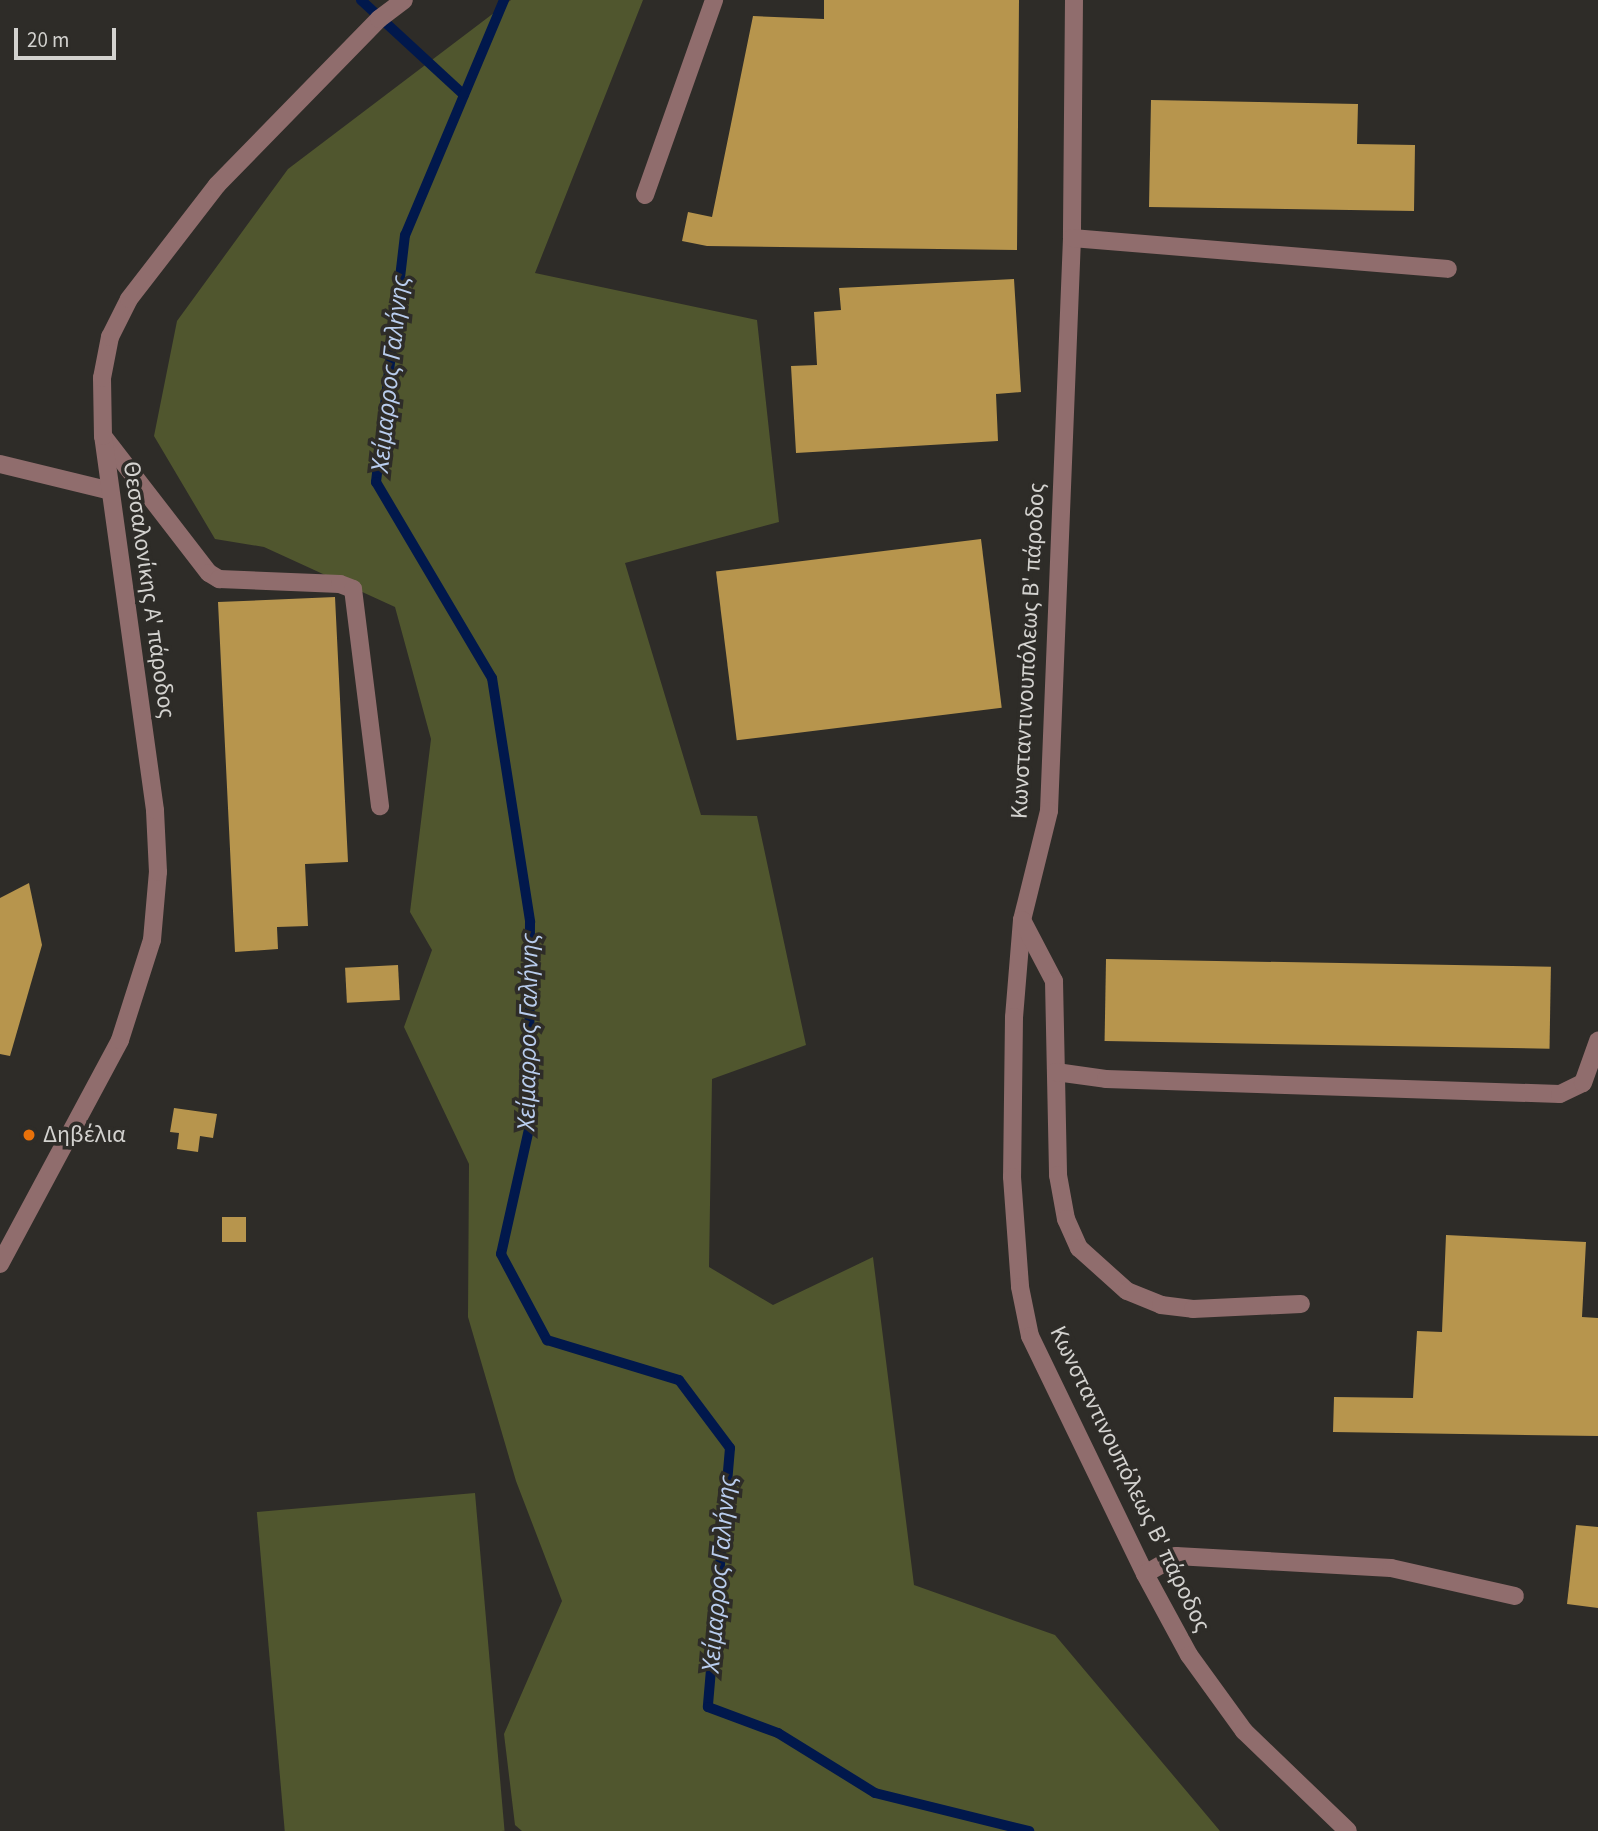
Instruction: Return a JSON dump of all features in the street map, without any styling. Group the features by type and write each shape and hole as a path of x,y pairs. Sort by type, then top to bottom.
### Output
{"street":[{"path":"645,195 714,0"},
{"name":"Κωνσταντινουπόλεως Β' πάροδος","path":"1074,0 1072,237 1049,811 1022,920 1014,1017 1012,1177 1020,1287 1030,1336 1144,1574 1189,1655 1244,1731 1348,1831"},
{"name":"Θεσσαλονίκης Α' πάροδος","path":"0,1264 120,1040 152,940 159,872 155,810 107,491 103,436 102,378 110,337 129,299 218,186 397,1"},
{"path":"1072,237 1448,269"},
{"path":"103,436 208,573 219,579 340,584 353,590 380,806"},
{"path":"0,464 107,491"},
{"path":"1022,920 1054,981 1058,1175 1066,1219 1079,1248 1100,1270 1127,1291 1161,1305 1193,1310 1301,1304"},
{"path":"1056,1072 1106,1079 1560,1094 1584,1083 1598,1041"},
{"path":"1144,1574 1176,1556 1391,1568 1515,1596"}],"green space":[{"path":"511,0 643,0 535,273 757,320 779,522 625,563 701,815 757,816 806,1045 712,1079 709,1267 773,1305 873,1257 914,1585 1055,1635 1220,1831 522,1831 515,1825 504,1734 562,1601 516,1481 468,1317 469,1164 404,1027 432,950 410,912 431,739 395,607 264,547 215,539 154,436 177,321 288,169"},
{"path":"475,1493 505,1831 285,1831 257,1512"}],"building":[{"path":"824,0 1019,0 1017,250 707,246 682,241 688,212 712,217 753,16 824,19"},
{"path":"1151,100 1358,104 1357,144 1415,145 1414,211 1149,207"},
{"path":"1014,279 1021,392 996,394 998,441 796,453 791,366 817,365 814,312 841,310 839,288"},
{"path":"981,539 1002,708 737,740 716,572"},
{"path":"335,597 348,862 305,864 308,926 277,927 278,949 235,952 218,602"},
{"path":"29,883 42,945 10,1056 0,1054 0,898"},
{"path":"1106,959 1551,967 1550,1049 1105,1041"},
{"path":"398,965 400,1000 347,1003 345,968"},
{"path":"174,1108 217,1114 213,1138 200,1136 198,1152 177,1149 179,1133 170,1132"},
{"path":"222,1217 246,1217 246,1242 222,1242"},
{"path":"1446,1235 1586,1242 1582,1317 1598,1318 1598,1436 1333,1432 1334,1397 1413,1398 1417,1331 1442,1332"},
{"path":"1576,1525 1598,1527 1598,1608 1567,1604"}],"waterway":[{"name":"Χείμαρρος Γαλήνης","path":"361,0 464,95"},
{"name":"Χείμαρρος Γαλήνης","path":"504,0 405,235 376,482 492,678 530,922 529,1129 501,1254 547,1340 679,1380 730,1448 708,1707 778,1733 875,1793 1029,1831"}],"place":[{"name":"Δηβέλια","path":"29,1135"}]}
